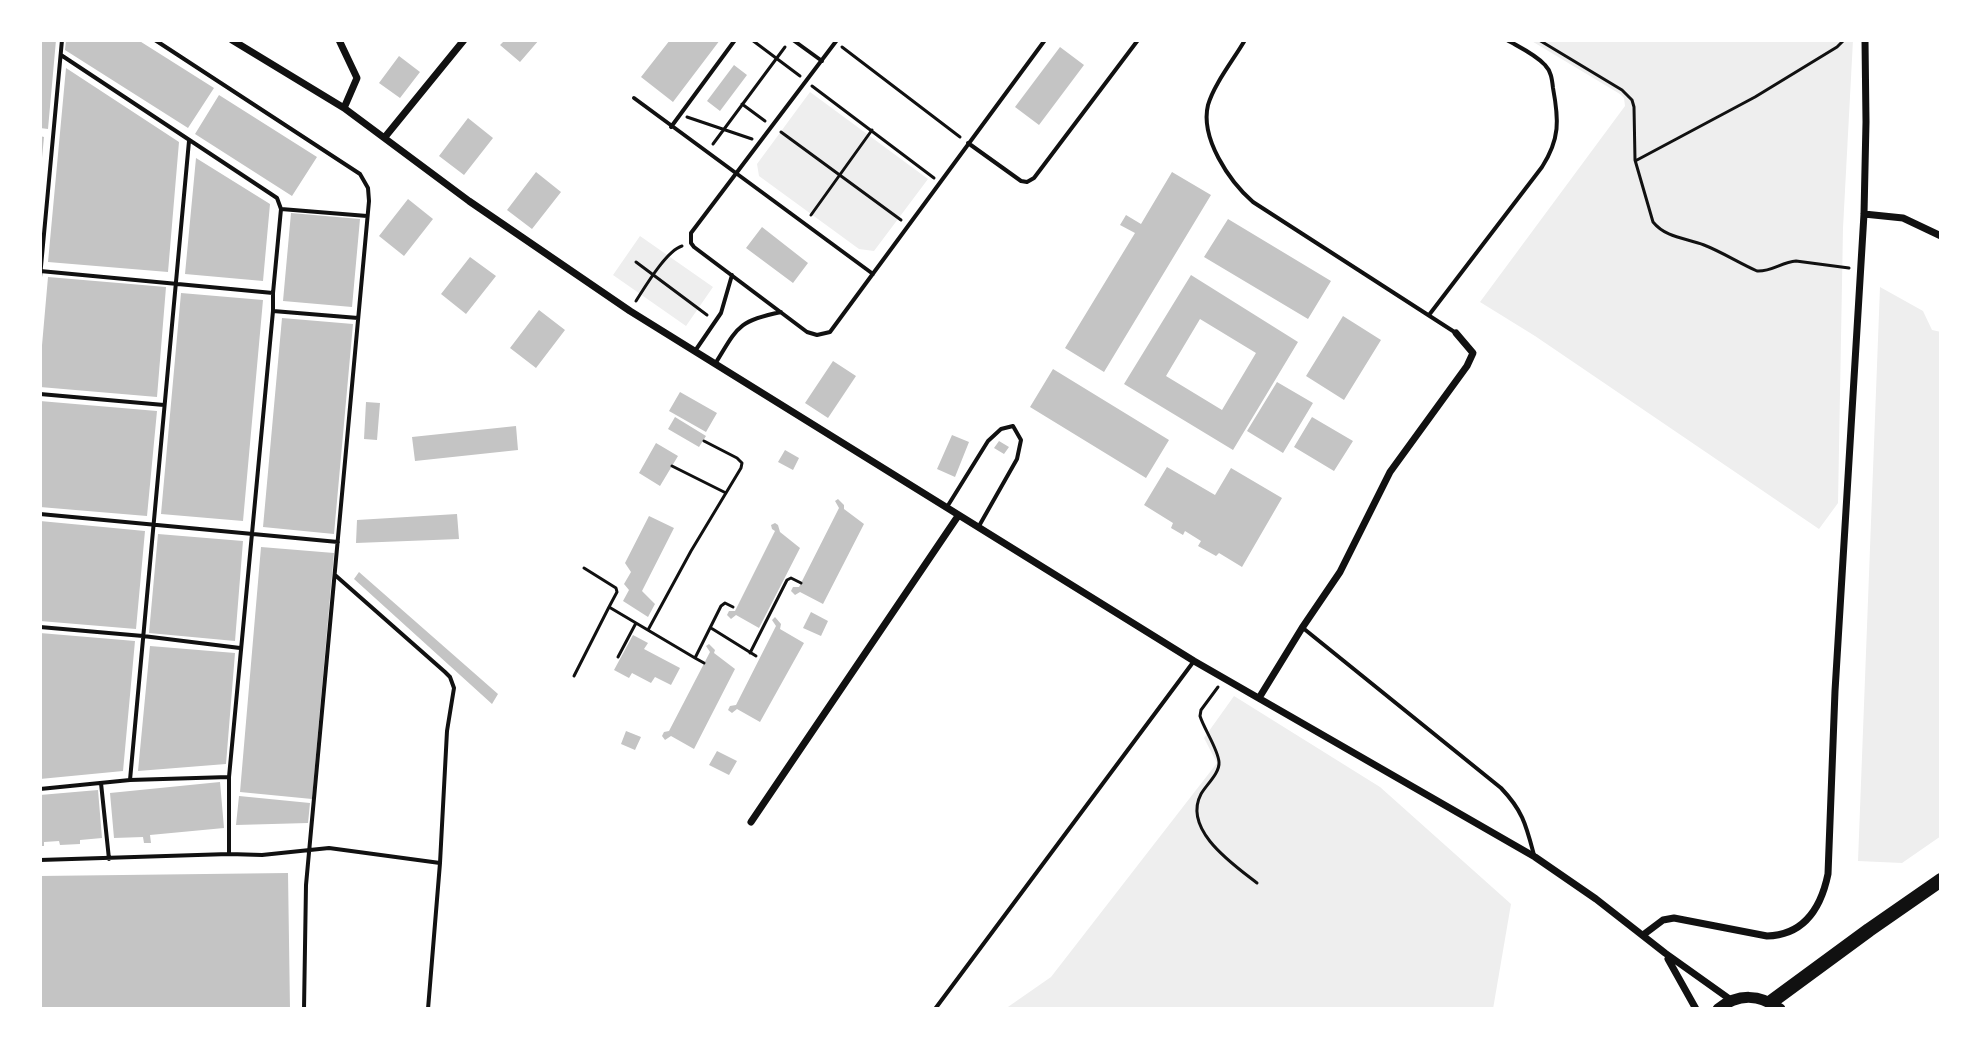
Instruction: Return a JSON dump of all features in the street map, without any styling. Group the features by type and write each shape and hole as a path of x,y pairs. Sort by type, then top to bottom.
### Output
{"highway":[{"path":"1775,1006 1869,930 1941,880"}],"main road":[{"path":"1718,1009 1731,1000 1751,997 1775,1006"}],"street":[{"path":"232,40 344,108 469,201 630,311 1194,661 1535,857 1731,1000"},
{"path":"339,40 357,78 344,108"},
{"path":"385,137 464,40"},
{"path":"1643,935 1663,920 1674,918 1767,936 1780,935 1793,931 1814,911 1826,885 1842,552 1864,214 1865,40"},
{"path":"1864,214 1903,218 1941,236"},
{"path":"1259,698 1340,572 1390,472 1467,366 1473,353 1456,333"},
{"path":"751,822 958,516"},
{"path":"1665,953 1696,1009"}],"lane":[{"path":"40,277 62,40"},
{"path":"155,40 360,174 368,188 368,216 306,885 304,1009"},
{"path":"671,127 735,40"},
{"path":"792,40 822,61"},
{"path":"836,41 691,233 694,247 807,332 817,335 830,332 1045,40"},
{"path":"968,143 1021,181 1034,178 1138,40"},
{"path":"1245,40 1211,95 1206,118 1213,144 1235,183 1253,202 1456,333"},
{"path":"1429,315 1542,167 1556,139 1558,112 1551,74 1543,62 1507,40"},
{"path":"61,55 277,198 281,209 229,777 229,854"},
{"path":"634,98 873,274"},
{"path":"130,780 189,140"},
{"path":"281,209 368,216"},
{"path":"40,271 273,293"},
{"path":"695,351 716,321 727,297 732,275"},
{"path":"273,311 358,318"},
{"path":"715,364 733,334 745,322 781,312"},
{"path":"40,394 164,405"},
{"path":"946,509 988,441 1001,429 1013,426 1021,440 1017,459 978,528"},
{"path":"40,514 338,542"},
{"path":"335,575 453,682 428,1009"},
{"path":"40,627 240,648"},
{"path":"1302,628 1501,788 1515,803 1526,824 1535,857"},
{"path":"935,1009 1194,661"},
{"path":"40,789 130,780 229,777"},
{"path":"101,783 109,859"},
{"path":"40,860 272,855 338,849 440,863"}],"path":[{"path":"752,40 940,182"},
{"path":"706,153 792,40"},
{"path":"1539,40 1622,90 1632,100 1635,160 1653,222 1667,234 1706,246 1757,271 1796,261 1861,269"},
{"path":"1635,160 1755,97 1844,40"},
{"path":"836,41 968,143"},
{"path":"742,104 908,226"},
{"path":"680,115 761,142"},
{"path":"804,224 872,130"},
{"path":"630,311 675,248 691,243"},
{"path":"636,262 716,321"},
{"path":"648,630 741,468 742,463 737,458 704,441"},
{"path":"672,466 726,493"},
{"path":"574,676 617,592 616,588 584,568"},
{"path":"750,653 787,580 791,578 801,583"},
{"path":"695,658 723,604 733,607"},
{"path":"609,607 704,663"},
{"path":"618,657 636,623"},
{"path":"711,628 756,656"},
{"path":"1225,679 1201,710 1200,716 1219,763 1200,795 1197,811 1213,847 1257,883"}],"shaded area":[{"path":"1530,40 1853,40 1843,228 1838,503 1819,529 1480,302 1625,106 1620,94"},
{"path":"810,92 928,179 874,251 859,249 759,176 757,164"},
{"path":"640,236 713,287 686,326 613,275"},
{"path":"1880,287 1923,311 1932,330 1941,332 1941,836 1902,863 1858,861"},
{"path":"1234,696 1380,787 1511,904 1493,1009 1005,1009 1051,977 1217,763 1204,738"}],"building":[{"path":"40,40 56,40 48,129 40,128"},
{"path":"66,40 138,40 214,88 188,128 65,50"},
{"path":"505,40 539,40 520,62 500,45"},
{"path":"670,40 720,40 673,102 641,77"},
{"path":"1060,47 1084,65 1039,125 1015,107"},
{"path":"399,56 420,72 400,98 379,83"},
{"path":"734,65 747,75 720,111 707,101"},
{"path":"66,68 179,142 168,272 48,262"},
{"path":"219,95 317,157 292,196 195,134"},
{"path":"468,118 493,138 464,175 439,156"},
{"path":"40,136 44,137 42,158 40,158"},
{"path":"196,158 270,204 263,281 185,274"},
{"path":"536,172 561,192 532,229 507,210"},
{"path":"1172,172 1211,195 1104,372 1065,348 1135,233 1120,225 1126,215 1141,224"},
{"path":"408,199 433,219 404,256 379,236"},
{"path":"291,213 360,219 352,307 283,301"},
{"path":"1228,219 1331,281 1308,319 1204,257"},
{"path":"762,227 808,263 793,283 746,248"},
{"path":"470,257 496,276 466,314 441,294"},
{"path":"1191,275 1298,342 1233,450 1124,384","holes":["1200,319 1256,353 1222,410 1166,376"]},
{"path":"48,277 166,287 157,397 40,387"},
{"path":"181,293 263,300 243,521 161,514"},
{"path":"539,310 565,330 536,368 510,348"},
{"path":"1343,316 1381,340 1344,400 1306,376"},
{"path":"282,318 353,324 334,534 263,527"},
{"path":"833,361 856,376 828,418 805,403"},
{"path":"1053,369 1169,440 1146,478 1030,407"},
{"path":"1277,382 1313,403 1283,453 1247,431"},
{"path":"680,392 717,413 706,432 669,411"},
{"path":"40,401 157,411 147,516 40,507"},
{"path":"366,402 380,403 377,440 364,439"},
{"path":"675,417 706,436 699,447 668,429"},
{"path":"1312,417 1353,441 1334,471 1294,447"},
{"path":"516,426 518,450 415,461 412,437"},
{"path":"952,435 969,442 955,477 937,469"},
{"path":"999,441 1009,447 1004,454 994,448"},
{"path":"656,443 678,456 660,486 639,473"},
{"path":"785,450 799,458 793,470 778,462"},
{"path":"1167,467 1215,495 1231,468 1282,498 1242,567 1219,553 1216,556 1198,546 1201,541 1185,531 1183,535 1171,528 1173,523 1144,505"},
{"path":"838,499 844,509 864,524 823,604 800,592 795,595 791,591 793,587 799,587 839,508 835,501"},
{"path":"457,514 459,539 356,543 357,520"},
{"path":"649,516 674,528 642,591 655,604 648,617 623,601 629,590 624,584 631,572 625,563"},
{"path":"40,521 145,531 136,629 40,621"},
{"path":"775,523 780,532 800,548 759,628 736,615 731,619 727,615 729,611 735,611 775,531 771,525"},
{"path":"158,534 243,541 235,641 149,633"},
{"path":"261,547 334,553 312,799 240,792"},
{"path":"359,572 498,694 492,704 354,579"},
{"path":"811,612 828,621 821,636 803,628"},
{"path":"775,617 781,624 780,629 804,643 760,722 737,709 732,713 728,710 736,705 776,626 772,620"},
{"path":"40,633 135,641 123,771 40,779"},
{"path":"633,635 648,643 644,649 680,668 671,685 655,677 651,683 632,673 629,678 614,670"},
{"path":"709,644 714,653 735,669 694,749 671,736 665,740 662,736 669,731 710,652 706,646"},
{"path":"150,646 235,653 226,764 138,771"},
{"path":"626,731 641,737 635,750 621,744"},
{"path":"717,751 737,761 729,775 709,765"},
{"path":"220,782 224,828 150,835 151,843 144,843 143,837 114,838 110,793"},
{"path":"98,790 102,838 80,840 80,844 44,842 44,846 40,846 40,795"},
{"path":"239,796 310,803 308,823 236,825"},
{"path":"288,873 290,1009 40,1009 40,876"}]}
